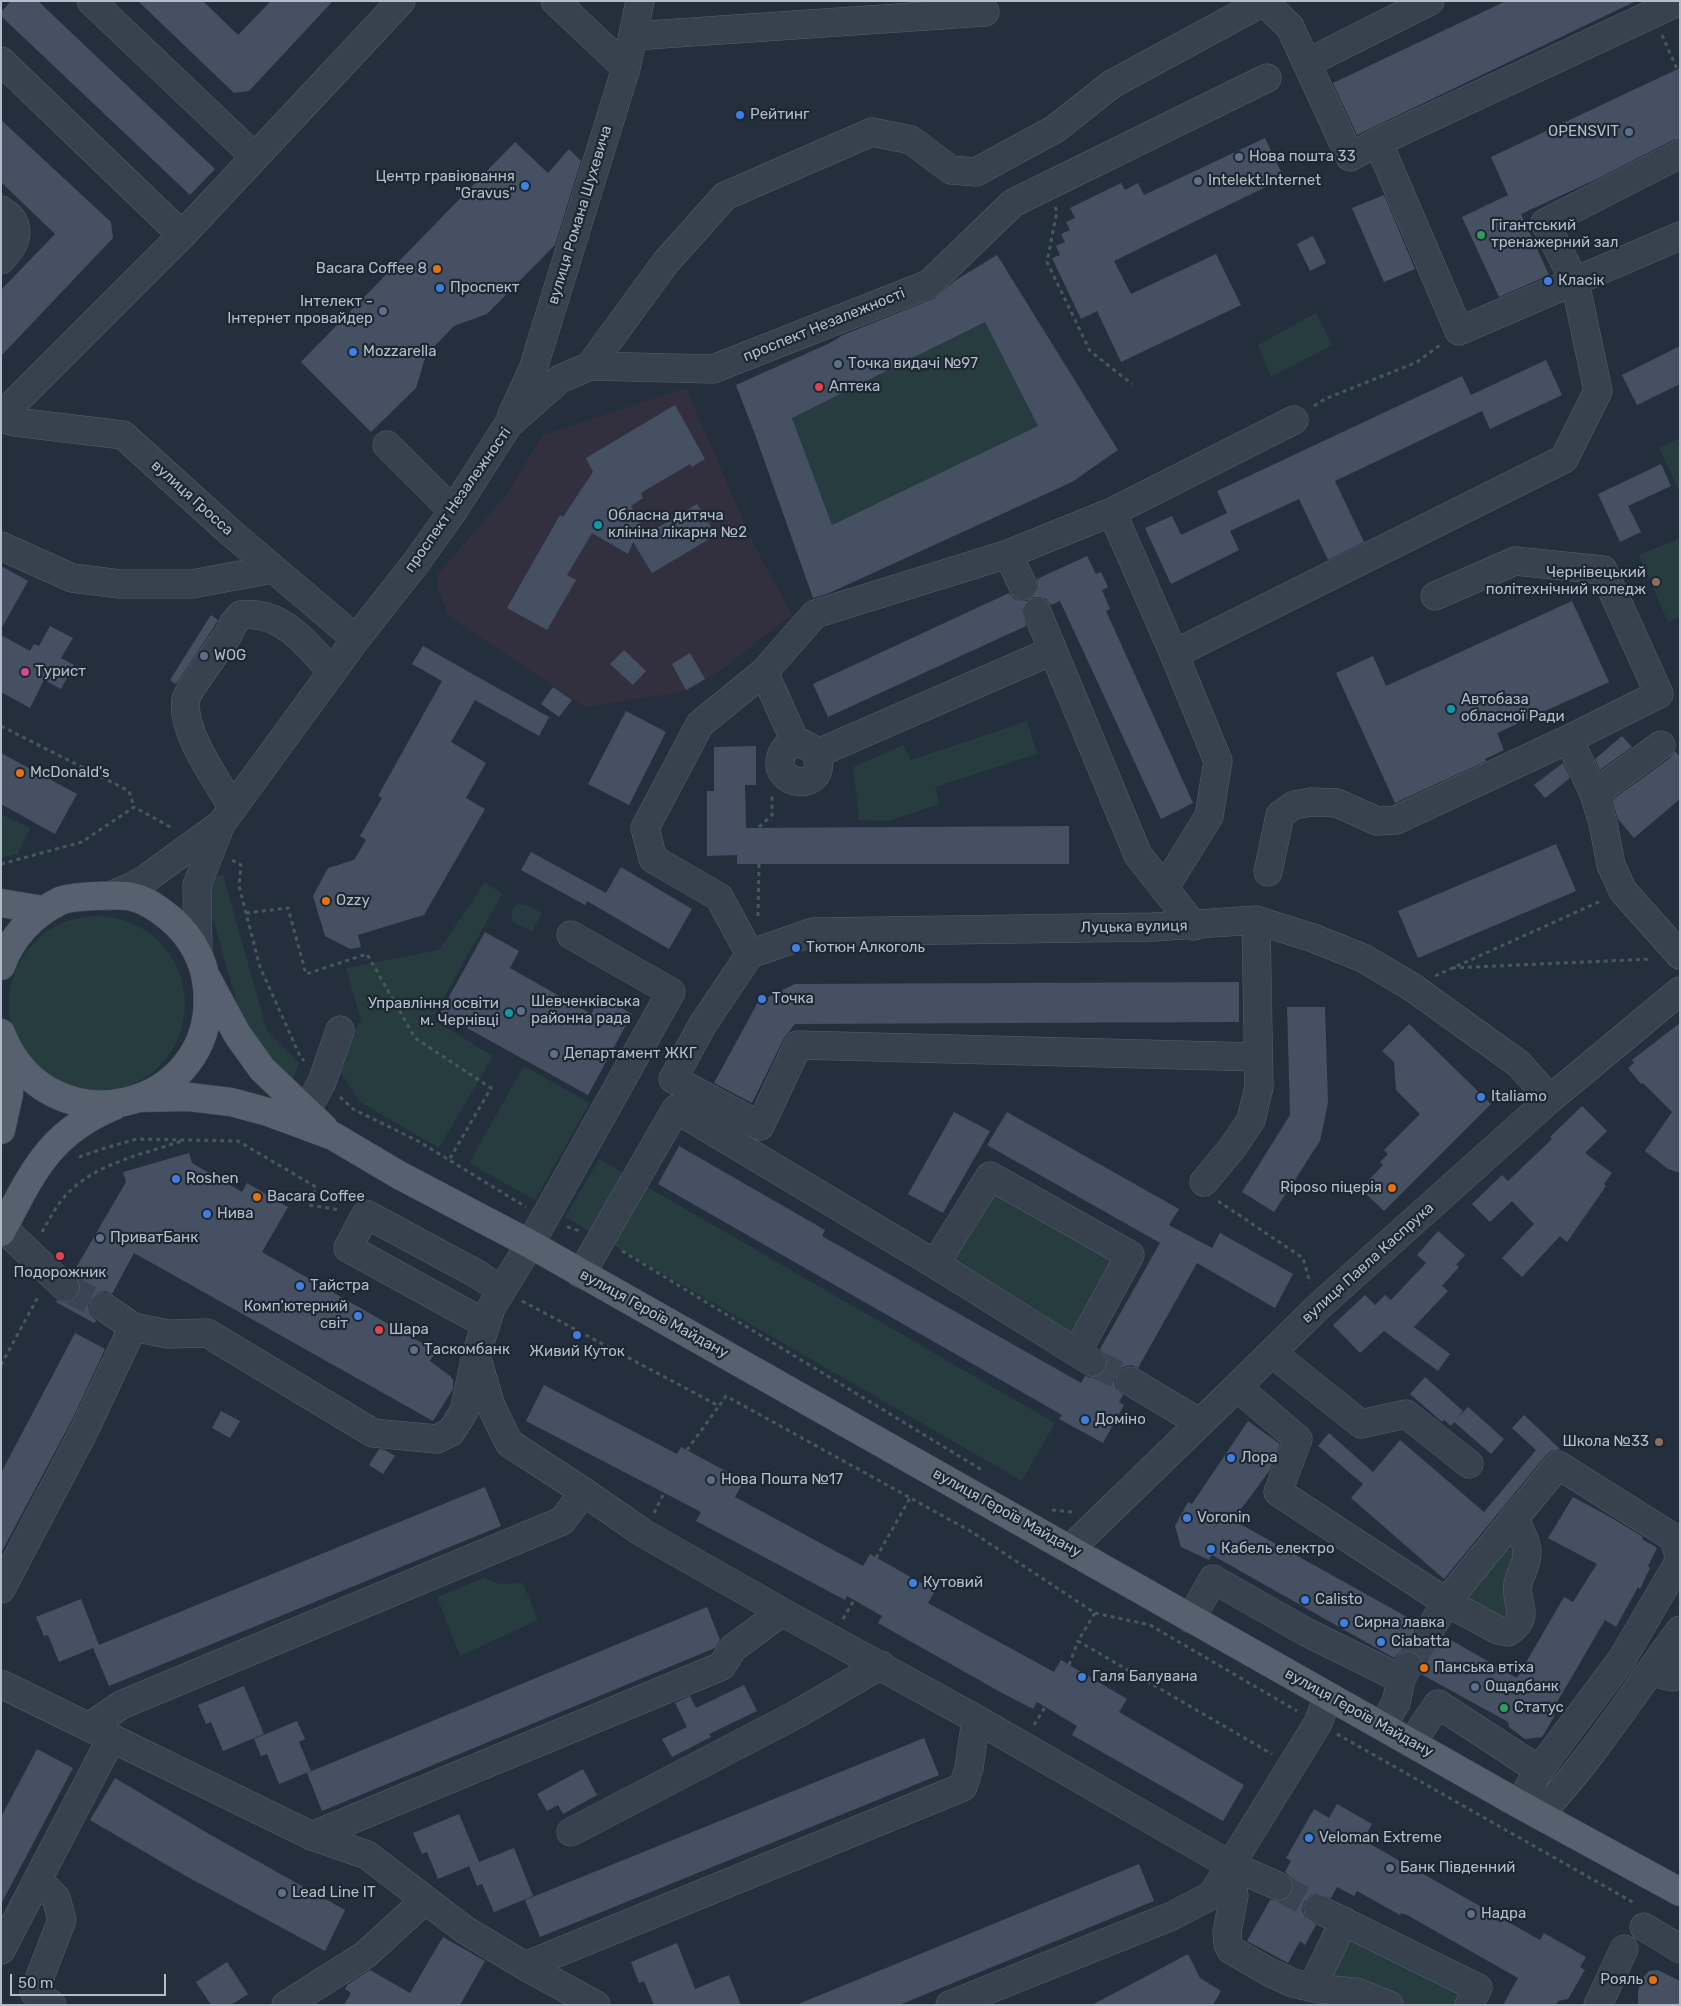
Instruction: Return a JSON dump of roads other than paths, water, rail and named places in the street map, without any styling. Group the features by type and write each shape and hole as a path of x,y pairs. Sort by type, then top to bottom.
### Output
{"main road":[{"path":"1,966 15,938 28,923 43,910 64,900 131,896 152,905 171,918 187,935 237,1034 262,1069 333,1136"},
{"path":"1,903 43,910"},
{"path":"6,1222 34,1171 58,1140 94,1116 150,1094 169,1081 186,1064 198,1044 206,1023 208,1000 202,965"},
{"path":"6,1043 29,1076 44,1089 62,1098 91,1104 189,1097 231,1102 268,1112 333,1136"},
{"path":"1,1130 9,1094 6,1043"},
{"name":"вулиця Героїв Майдану","path":"333,1136 399,1175 530,1244 1070,1548 1191,1619 1680,1892"}],"street":[{"path":"91,1 255,157"},
{"path":"1,417 182,235 401,1"},
{"path":"556,1 626,68"},
{"path":"1307,63 1430,1"},
{"path":"590,366 666,262 725,196 872,132 912,140 951,170 976,172 1055,130 1112,84 1265,2 1290,27 1350,157 1378,142 1680,1"},
{"path":"600,42 640,2"},
{"name":"вулиця Романа Шухевича","path":"508,426 533,369 626,68 640,2"},
{"path":"633,36 985,12"},
{"path":"1,61 182,235"},
{"name":"проспект Незалежності","path":"110,896 133,886 204,845 356,639 415,564 453,511 508,426 560,379 590,366 713,370 929,284 1013,204 1267,78"},
{"path":"1378,142 1459,331 1680,236"},
{"path":"1174,654 1564,459 1598,391 1575,282 1545,223 1680,154"},
{"path":"1,210 13,220 16,234 13,248 1,260"},
{"name":"вулиця Гросса","path":"1,417 15,422 123,435 230,532 356,639"},
{"path":"1258,1057 798,1045 760,1126 673,1079 703,1024 753,952 719,897 653,859 645,828 700,724 764,672 815,614 1008,554 1112,512 1294,420"},
{"path":"387,445 453,511"},
{"path":"1112,512 1218,761 1209,816 1164,889"},
{"path":"1,546 72,578 120,584 192,584 273,569"},
{"path":"1008,554 1023,586"},
{"path":"1268,872 1280,815 1294,805 1311,802 1337,803 1376,821 1396,820 1569,739 1659,694 1603,570 1515,560 1435,596"},
{"path":"1037,612 1138,855 1194,926"},
{"path":"227,816 186,720 186,698 233,624 241,615 255,613 280,623 298,634 332,672"},
{"path":"764,672 805,745 818,759 816,773 809,782 803,783 791,780 784,776 780,770 780,761 784,747 805,745 825,750 1052,651"},
{"path":"1569,739 1594,794 1603,822 1612,865 1623,891 1670,957"},
{"path":"1594,794 1661,745"},
{"path":"202,965 197,885 204,845"},
{"path":"1204,1182 1233,1147 1251,1120 1259,1087 1256,920"},
{"name":"Луцька вулиця","path":"753,952 812,932 1194,926 1256,920 1313,938 1363,958 1412,987 1519,1064 1550,1099"},
{"path":"104,1308 133,1327 168,1334 207,1333 373,1433 437,1439 451,1432 464,1411 476,1355 491,1308 530,1244 671,992 571,935"},
{"name":"вулиця Павла Каспрука","path":"1070,1548 1238,1387 1316,1308 1550,1099 1680,991"},
{"path":"306,1111 322,1082 340,1030"},
{"path":"581,1274 676,1109 935,1264 1084,1357 1130,1254 990,1176 935,1264"},
{"path":"486,1324 348,1248 366,1214 477,1274 501,1290"},
{"path":"6,1222 58,1280"},
{"path":"1,1589 84,1431 133,1327"},
{"path":"1272,1353 1361,1424 1406,1414 1469,1464"},
{"path":"476,1355 491,1406 509,1443 643,1533 782,1612 976,1718 1230,1865 1278,1886"},
{"path":"1130,1381 1200,1423"},
{"path":"1238,1387 1298,1439 1278,1492 1446,1602 1498,1630 1508,1632 1514,1628 1522,1610 1518,1585 1527,1555 1525,1541 1514,1518"},
{"path":"1430,1630 1446,1602 1558,1465 1674,1538 1680,1560 1622,1659 1539,1770 1529,1809"},
{"path":"1,1950 39,1881 100,1733 121,1705 562,1521 584,1492"},
{"path":"1191,1619 1213,1580 1306,1632 1405,1673 1396,1702 1382,1726"},
{"path":"312,1836 722,1666 732,1648 782,1612"},
{"path":"1529,1809 1557,1795 1670,1675 1680,1630"},
{"path":"571,1832 797,1714 881,1665"},
{"path":"1,1684 312,1836 366,1855 465,1930 596,2005"},
{"path":"950,2005 1172,1916 1212,1894 1318,1723 1328,1696"},
{"path":"1412,1742 1438,1704 1539,1770"},
{"path":"525,1966 963,1787 969,1768 976,1718"},
{"path":"1230,1865 1234,1896 1227,1932 1228,1944 1231,1950 1269,1972 1293,1983 1356,1992 1389,2005"},
{"path":"39,1881 56,1898 62,1920 34,1992 52,2005"},
{"path":"286,2005 365,1955 425,1900"},
{"path":"1318,1910 1344,1921 1478,1988 1469,2005"},
{"path":"1641,1916 1680,1949"},
{"path":"1319,1988 1318,1973 1344,1921"},
{"path":"1598,2005 1624,1949"}],"tunnel":[{"path":"65,1287 104,1307"},
{"path":"1092,1362 1130,1381"},
{"path":"1408,1666 1430,1630"},
{"path":"1278,1886 1318,1909"}],"place":[{"name":"Рейтинг","path":"740,115"},
{"name":"OPENSVIT","path":"1629,132"},
{"name":"Нова пошта 33","path":"1239,157"},
{"name":"Intelekt.Internet","path":"1198,181"},
{"name":"Центр гравіювання \"Gravus\"","path":"525,186"},
{"name":"Гігантський тренажерний зал","path":"1481,235"},
{"name":"Bacara Coffee 8","path":"437,269"},
{"name":"Класік","path":"1548,281"},
{"name":"Проспект","path":"440,288"},
{"name":"Інтелект - Інтернет провайдер","path":"383,311"},
{"name":"Mozzarella","path":"353,352"},
{"name":"Точка видачі №97","path":"838,364"},
{"name":"Аптека","path":"819,387"},
{"name":"Обласна дитяча клініна лікарня №2","path":"598,525"},
{"name":"Чернівецький політехнічний коледж","path":"1656,582"},
{"name":"WOG","path":"204,656"},
{"name":"Турист","path":"25,672"},
{"name":"Автобаза обласної Ради","path":"1451,709"},
{"name":"McDonald's","path":"20,773"},
{"name":"Ozzy","path":"326,901"},
{"name":"Тютюн Алкоголь","path":"796,948"},
{"name":"Точка","path":"762,999"},
{"name":"Шевченківська районна рада","path":"521,1011"},
{"name":"Управління освіти м. Чернівці","path":"509,1013"},
{"name":"Департамент ЖКГ","path":"554,1054"},
{"name":"Italiamo","path":"1481,1097"},
{"name":"Roshen","path":"176,1179"},
{"name":"Riposo піцерія","path":"1392,1188"},
{"name":"Bacara Coffee","path":"257,1197"},
{"name":"Нива","path":"207,1214"},
{"name":"ПриватБанк","path":"100,1238"},
{"name":"Подорожник","path":"60,1256"},
{"name":"Тайстра","path":"300,1286"},
{"name":"Комп'ютерний світ","path":"358,1316"},
{"name":"Шара","path":"379,1330"},
{"name":"Живий Куток","path":"577,1335"},
{"name":"Таскомбанк","path":"414,1350"},
{"name":"Доміно","path":"1085,1420"},
{"name":"Школа №33","path":"1659,1442"},
{"name":"Лора","path":"1231,1458"},
{"name":"Нова Пошта №17","path":"711,1480"},
{"name":"Voronin","path":"1187,1518"},
{"name":"Кабель електро","path":"1211,1549"},
{"name":"Кутовий","path":"913,1583"},
{"name":"Calisto","path":"1305,1600"},
{"name":"Сирна лавка","path":"1344,1623"},
{"name":"Ciabatta","path":"1381,1642"},
{"name":"Панська втіха","path":"1424,1668"},
{"name":"Галя Балувана","path":"1082,1677"},
{"name":"Ощадбанк","path":"1475,1687"},
{"name":"Статус","path":"1504,1708"},
{"name":"Veloman Extreme","path":"1309,1838"},
{"name":"Банк Південний","path":"1390,1868"},
{"name":"Lead Line IT","path":"282,1893"},
{"name":"Надра","path":"1471,1914"},
{"name":"Рояль","path":"1653,1980"}]}
